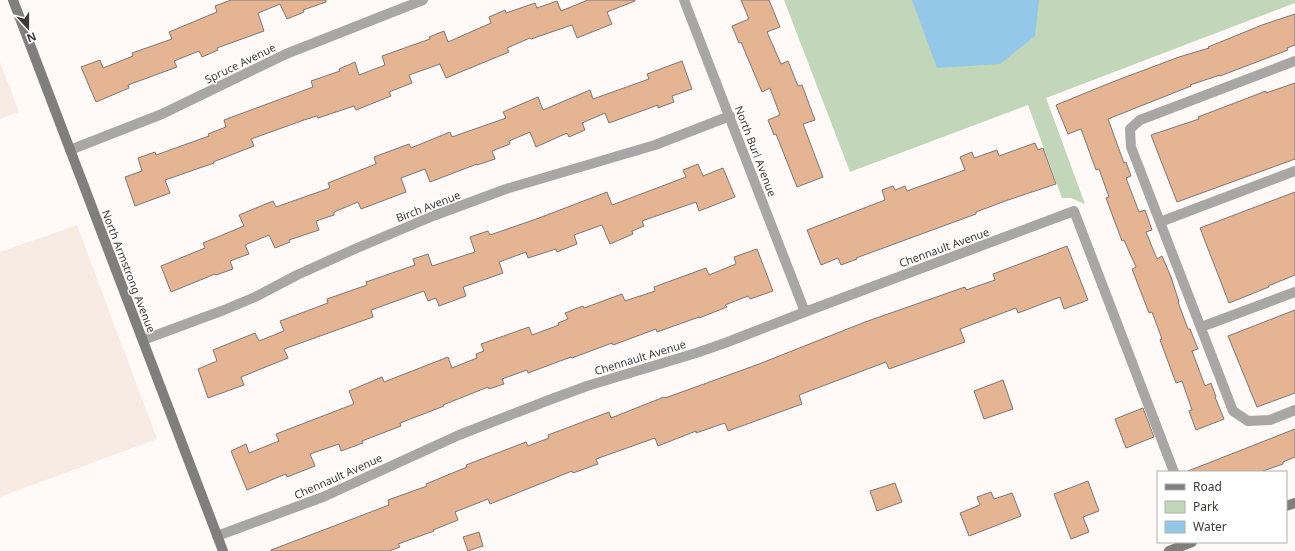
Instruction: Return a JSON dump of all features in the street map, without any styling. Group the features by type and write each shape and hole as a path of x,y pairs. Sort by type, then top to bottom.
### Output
{"street":[{"name":"North Armstrong Avenue","path":"13,0 223,551"},
{"name":"Spruce Avenue","path":"70,150 162,114 286,54 423,0"},
{"name":"North Burl Avenue","path":"684,0 805,312"},
{"path":"1295,61 1140,120 1130,129 1130,147 1233,411 1248,421 1270,420 1295,410"},
{"name":"Birch Avenue","path":"143,340 224,310 357,248 433,216 506,189 655,145 730,116"},
{"path":"1160,222 1295,171"},
{"name":"Chennault Avenue","path":"218,536 323,497 459,435 549,400 594,383 696,353 1074,211 1174,471"},
{"path":"1201,327 1295,292"},
{"path":"1169,551 1189,543"}],"shaded area":[{"path":"0,62 19,112 0,119"},
{"path":"77,225 157,439 0,497 0,252"}],"green space":[{"path":"784,0 1295,0 1295,3 1046,98 1085,204 1071,198 1062,198 1028,105 850,172"}],"water":[{"path":"912,0 1039,0 1035,36 1000,64 937,68"}],"building":[{"path":"231,0 326,0 326,2 303,10 304,12 287,19 280,4 258,13 264,31 217,48 218,50 202,57 199,51 174,61 177,67 128,85 129,88 96,102 81,67 100,60 103,68 133,56 132,53 172,39 169,32 217,12 215,6"},
{"path":"588,0 635,1 607,12 612,24 577,38 572,25 531,39 530,38 507,48 509,52 446,78 440,64 409,75 412,83 389,92 391,96 356,110 354,106 318,118 317,116 251,139 254,146 213,162 214,163 165,180 170,193 135,206 125,177 142,171 138,158 155,152 156,155 209,136 208,134 226,127 224,120 313,87 311,81 340,71 339,69 355,62 359,75 385,65 382,56 430,39 429,37 444,31 448,42 491,23 489,17 505,10 506,13 535,3 537,8 557,1 561,11"},
{"path":"741,0 769,0 780,27 767,32 781,64 788,61 798,86 802,85 815,120 803,124 823,177 797,187 776,134 774,135 768,120 780,115 770,88 762,92 741,42 739,43 732,26 749,19"},
{"path":"1295,14 1295,45 1287,48 1288,50 1220,76 1190,85 1191,86 1108,119 1124,163 1126,162 1131,176 1126,178 1139,212 1145,210 1152,230 1146,232 1157,259 1162,256 1171,277 1188,329 1190,329 1198,349 1192,351 1205,386 1211,383 1224,419 1196,430 1189,411 1192,410 1182,381 1176,383 1160,340 1162,339 1152,312 1149,313 1132,269 1136,267 1124,240 1122,241 1106,198 1109,197 1099,169 1096,170 1081,129 1068,134 1056,105 1179,57 1209,48 1208,47 1262,25"},
{"path":"682,61 692,89 672,96 674,102 658,108 658,105 609,123 605,113 582,123 585,130 569,137 567,133 536,147 530,132 509,141 510,144 492,151 495,159 477,164 430,182 425,169 401,178 406,192 361,209 358,202 334,212 334,215 316,221 319,230 289,240 290,242 275,248 269,235 245,245 249,254 230,261 233,269 216,275 215,274 171,292 161,266 205,248 203,243 244,226 239,215 273,201 276,207 330,188 328,183 376,164 374,157 409,144 411,148 450,132 452,137 506,118 503,112 538,97 543,110 590,90 593,99 649,79 647,74"},
{"path":"1295,83 1295,159 1177,202 1151,135 1199,119 1198,117 1266,91 1266,93"},
{"path":"1035,143 1038,150 1043,148 1056,184 976,212 976,214 856,258 857,259 841,265 838,258 821,265 807,230 885,200 882,190 893,186 895,190 905,186 907,191 965,170 960,157 972,152 974,158 997,150 999,156"},
{"path":"698,164 703,176 723,168 735,197 699,211 696,202 642,221 644,226 632,231 633,234 610,244 602,225 574,235 577,244 557,252 556,249 528,258 526,252 499,262 503,273 463,287 466,296 439,306 436,298 428,301 424,291 371,310 373,317 284,349 288,358 241,377 244,385 208,398 198,369 217,361 213,350 255,333 259,341 284,331 280,321 328,303 327,299 367,285 366,282 415,265 413,259 428,254 432,266 475,252 470,237 488,231 490,235 607,192 612,205 686,177 683,170"},
{"path":"1295,192 1295,275 1229,303 1200,228"},
{"path":"1067,246 1088,300 1064,309 1060,297 1018,313 1016,308 960,329 965,342 889,369 886,362 799,395 802,404 728,431 725,423 696,433 696,431 658,446 655,438 596,459 598,464 573,473 572,471 490,504 488,499 455,512 458,520 433,530 434,531 398,544 400,547 389,551 271,551 389,505 388,500 427,486 426,484 467,467 466,465 526,442 528,446 549,438 548,435 609,412 611,418 664,397 665,398 759,364 865,322 965,287 966,290 995,280 993,274"},
{"path":"757,249 773,291 750,299 748,296 725,305 727,307 657,332 656,329 528,373 527,370 502,379 504,384 489,389 488,387 443,405 444,406 400,423 401,426 362,441 363,443 341,451 339,444 310,454 315,466 287,477 286,474 247,490 231,451 246,444 249,453 279,441 276,434 354,404 349,391 382,377 384,382 448,357 452,368 477,358 476,354 484,351 481,344 529,327 532,335 559,325 558,323 568,319 565,313 583,306 584,308 622,294 625,301 655,291 654,287 706,268 709,275 736,264 734,257"},
{"path":"1295,310 1295,393 1257,407 1228,336"},
{"path":"1003,380 1013,409 984,419 974,391"},
{"path":"1143,408 1154,437 1126,448 1115,419"},
{"path":"1295,429 1295,457 1283,462 1283,464 1263,471 1188,471"},
{"path":"1088,481 1099,511 1083,517 1089,532 1071,539 1054,494"},
{"path":"895,483 902,502 877,511 870,491"},
{"path":"991,492 994,499 1012,493 1021,516 969,536 960,513 980,505 977,497"},
{"path":"479,532 483,546 468,551 463,537"}]}
